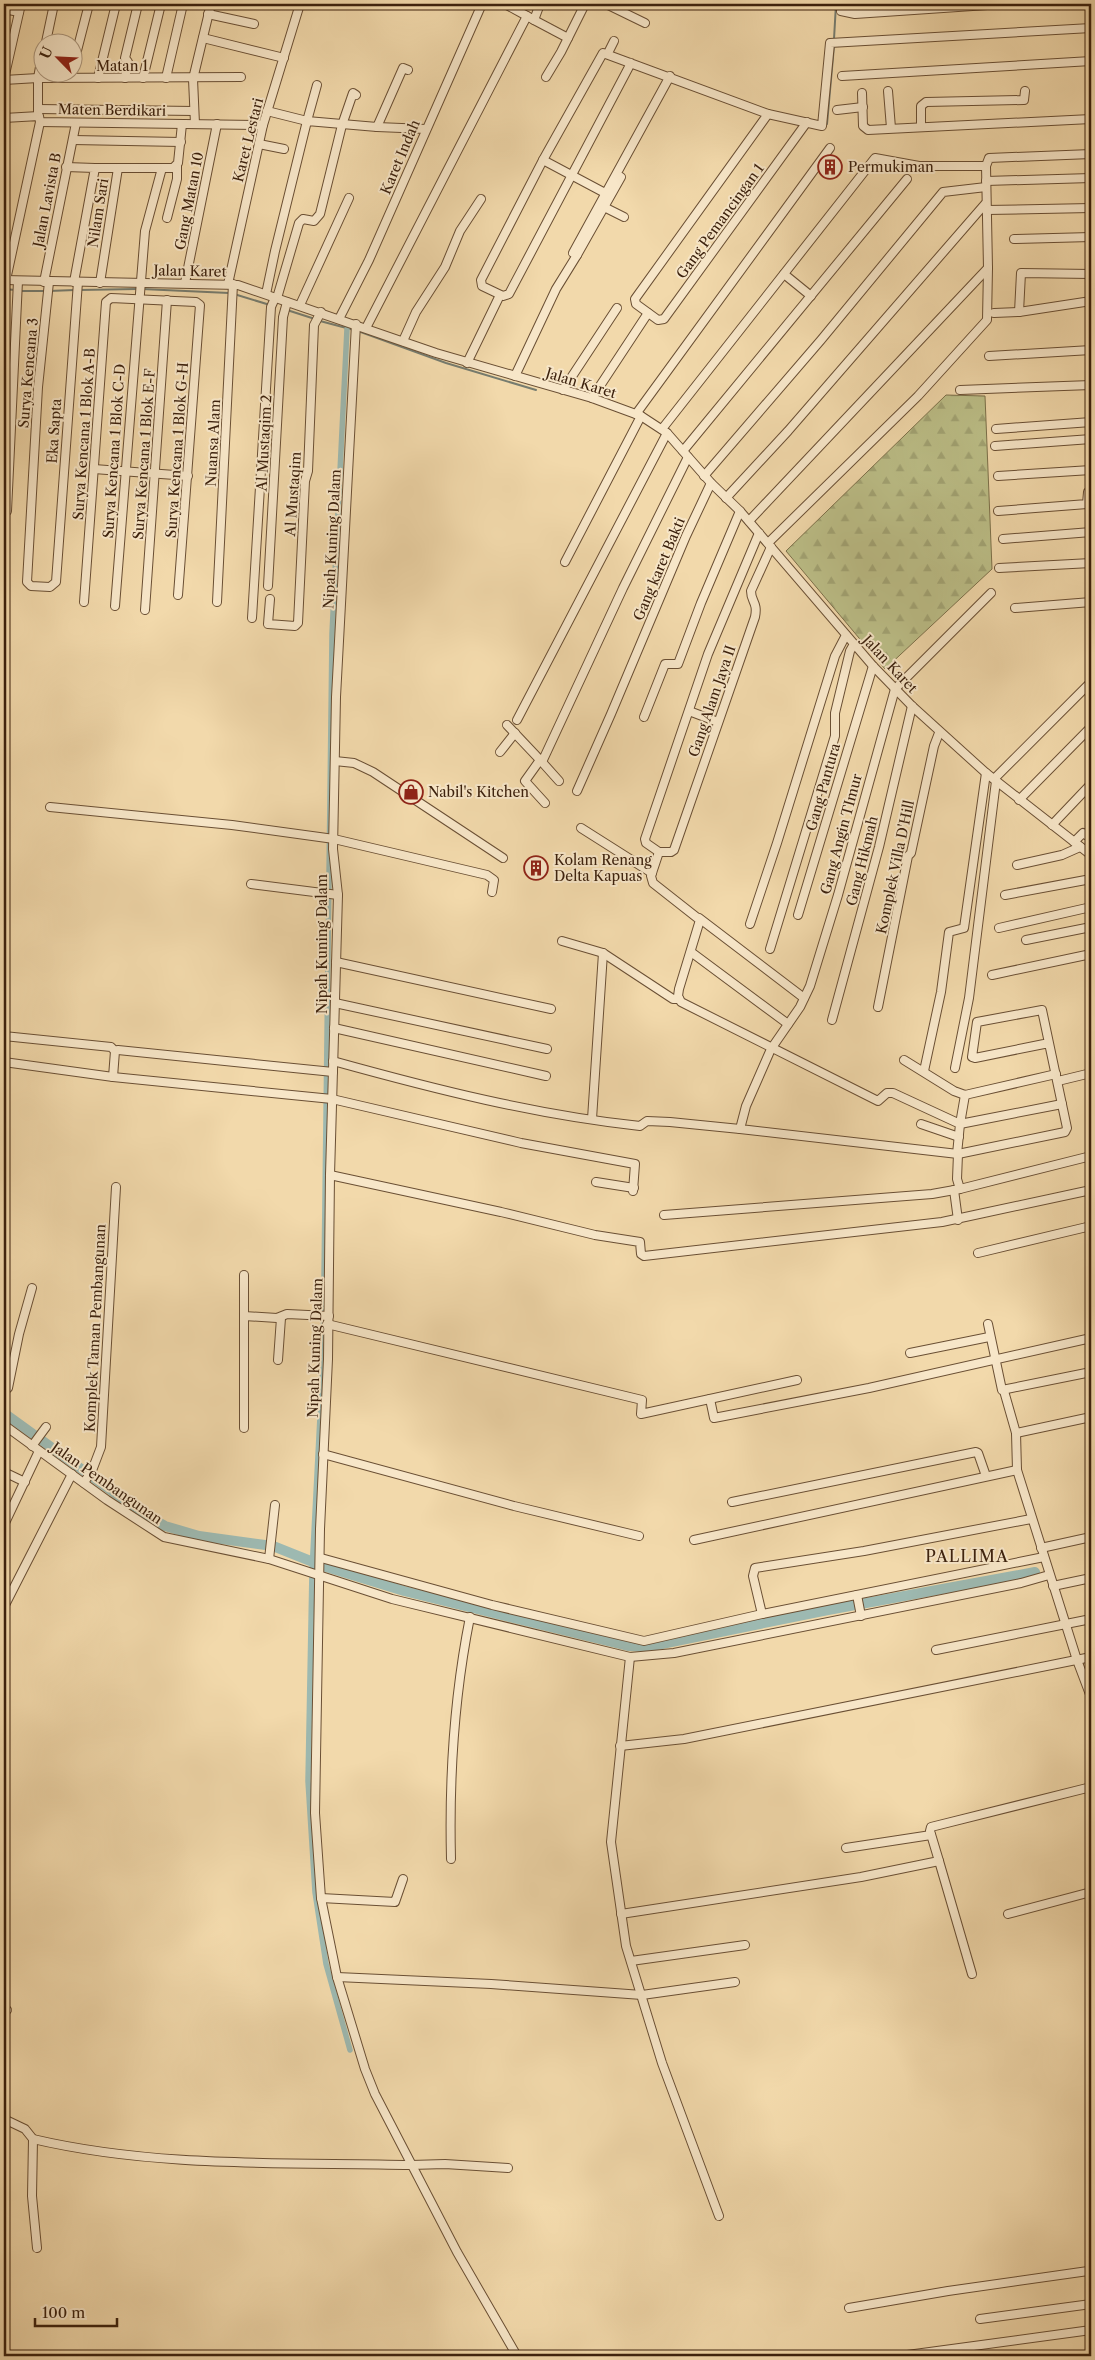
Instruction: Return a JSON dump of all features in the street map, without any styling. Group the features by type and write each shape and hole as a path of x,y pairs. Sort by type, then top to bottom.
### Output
{"street":[{"path":"48,32 54,4"},
{"path":"82,32 88,4"},
{"path":"98,78 116,4"},
{"path":"124,78 128,62 125,58 138,4"},
{"path":"143,78 161,4"},
{"path":"166,78 183,4"},
{"path":"195,124 194,79 211,4"},
{"name":"Karet Lestari","path":"231,285 263,125 300,4"},
{"name":"Karet Indah","path":"339,318 369,260 482,4"},
{"path":"505,4 568,38"},
{"path":"366,328 530,18 540,4"},
{"path":"546,77 585,4"},
{"path":"606,4 645,23"},
{"path":"624,12 627,4"},
{"path":"841,11 855,14 1002,4"},
{"path":"4,9 20,8 4,79"},
{"path":"208,14 254,24"},
{"path":"631,63 509,294 500,295 482,286 480,282 601,53 608,54 670,76 768,114 820,126 824,125 830,43 1091,28"},
{"path":"203,38 284,58"},
{"path":"608,54 614,40"},
{"path":"842,76 1091,61"},
{"path":"377,127 404,68 408,70"},
{"name":"Matan 1","path":"82,76 98,78 194,79 241,77"},
{"path":"577,255 573,251 670,76"},
{"name":"Matan 1","path":"4,79 32,78"},
{"path":"5,280 39,116 38,82"},
{"path":"266,294 316,85"},
{"path":"888,91 891,128"},
{"path":"921,126 921,106 926,102 1024,100 1025,91"},
{"path":"252,618 274,301 299,223 303,219 314,221 318,219 342,125 353,93 356,94"},
{"path":"862,93 863,126 865,128 1091,119"},
{"path":"837,110 862,107"},
{"path":"39,116 194,111"},
{"path":"267,111 307,120 342,125 426,129"},
{"path":"592,398 648,313 636,304 635,300 768,114"},
{"name":"Maten Berdikari","path":"4,118 39,116 76,123 263,125"},
{"name":"Gang Pemancingan 1","path":"648,313 658,320 664,319 807,122"},
{"name":"Jalan Lavista B","path":"47,283 66,167 76,123"},
{"path":"166,218 177,180 182,124"},
{"name":"Gang Matan 10","path":"185,283 217,124"},
{"path":"72,140 181,142"},
{"path":"259,144 284,149"},
{"path":"565,562 638,415 830,148"},
{"path":"770,545 918,396 987,320 987,160 994,157 1091,154"},
{"path":"517,720 665,431 875,158 919,166 986,166"},
{"path":"543,160 604,192"},
{"path":"118,168 177,166"},
{"name":"Nilam Sari","path":"66,167 118,168 100,283"},
{"name":"Eka Sapta","path":"56,582 77,283 96,168"},
{"name":"Surya Kencana 1 Blok C-D","path":"115,606 139,285 145,231 162,168"},
{"path":"515,376 556,289 621,177"},
{"path":"704,476 821,340 943,192 986,184 1091,178"},
{"path":"545,803 525,781 541,761 686,454 907,179"},
{"path":"300,305 349,198"},
{"path":"403,341 416,312 444,266 460,231 481,199"},
{"path":"604,207 624,217"},
{"path":"726,498 986,207 1091,208"},
{"path":"1014,239 1091,237"},
{"path":"749,521 988,268"},
{"path":"1019,312 1021,273 1091,274"},
{"path":"784,274 812,296"},
{"name":"Jalan Karet","path":"5,280 18,283 139,285 185,283 231,285 266,294 274,301 300,305 339,318 356,326 468,363 592,398 638,415 665,431 704,476 760,533 873,666 939,733 1019,800 1091,855"},
{"path":"7,511 8,403 18,283"},
{"name":"Surya Kencana 3","path":"47,283 48,297 38,386 27,582 31,586 50,587 56,582"},
{"name":"Nuansa Alam","path":"217,602 232,300 231,285"},
{"path":"468,363 500,295"},
{"name":"Surya Kencana 1 Blok A-B","path":"84,602 106,302 109,298 138,298"},
{"path":"138,298 167,300"},
{"name":"Surya Kencana 1 Blok G-H","path":"167,300 196,302 201,307 178,595"},
{"name":"Surya Kencana 1 Blok E-F","path":"145,610 167,300"},
{"path":"994,313 1019,312 1091,302"},
{"name":"Al Mustaqim 2","path":"268,586 283,317 286,304"},
{"path":"563,390 617,308"},
{"name":"Al Mustaqim","path":"270,599 268,624 295,626 298,623 304,481 308,471 314,325 320,313"},
{"name":"Nipah Kuning Dalam","path":"356,326 336,697 331,838 336,962 326,1318 328,1359 321,1560 316,1574 315,1813 321,1898 337,1977 365,2069 375,2094 457,2252 517,2356"},
{"path":"989,356 1091,350"},
{"path":"960,390 1091,385"},
{"path":"996,429 1091,422"},
{"path":"995,446 1091,439"},
{"path":"94,469 188,476"},
{"path":"998,476 1091,470"},
{"name":"Gang karet Bakti","path":"576,791 632,665 686,536 711,483"},
{"path":"998,511 1087,504 1088,492 1091,490"},
{"path":"644,717 665,664 678,664 701,603 740,511"},
{"path":"1003,539 1091,532"},
{"path":"760,533 708,654 645,840 646,843 659,852 652,873 653,883 804,998"},
{"name":"Gang Alam Jaya II","path":"659,852 671,852 674,850 755,617 756,605 751,591 770,545"},
{"path":"999,568 1091,563"},
{"path":"895,689 991,593"},
{"path":"1015,608 1091,602"},
{"path":"750,924 778,843 835,656 846,635"},
{"path":"770,949 835,736 835,713 850,651 854,644"},
{"name":"Gang Pantura","path":"798,916 873,666"},
{"path":"955,1068 968,998 995,780 1091,682"},
{"name":"Gang Angin TImur","path":"740,1129 746,1106 771,1048 788,1024 810,986 838,895 895,689"},
{"name":"Gang Hikmah","path":"832,1020 879,847 912,706"},
{"path":"689,711 718,722"},
{"path":"507,725 559,782"},
{"path":"1019,800 1091,727"},
{"name":"Komplek Villa D'Hill","path":"878,1007 908,856 911,853 934,746 939,733"},
{"path":"500,752 515,734"},
{"path":"335,761 354,763 367,768 504,858"},
{"path":"924,1071 941,992 949,932 964,928 986,773"},
{"path":"1052,825 1091,784"},
{"path":"50,807 232,825 331,838 487,876 494,880 492,892"},
{"path":"581,828 652,873"},
{"path":"1017,865 1062,855 1077,845 1083,833 1091,838"},
{"path":"1005,895 1091,879"},
{"path":"251,884 332,894"},
{"path":"999,928 1091,907"},
{"path":"679,999 681,981 699,927 699,918"},
{"path":"1026,940 1091,927"},
{"path":"562,941 603,953 673,999 679,999 686,1005 878,1101 887,1093 893,1093 960,1124 1062,1104"},
{"path":"690,952 788,1024"},
{"path":"592,1119 603,953"},
{"path":"992,975 1091,954"},
{"path":"336,962 550,1009"},
{"path":"335,1004 547,1049"},
{"path":"333,1061 507,1105 592,1119 640,1126 647,1121 670,1122 957,1154 1065,1132 1067,1128 1043,1011 977,1022 972,1057 975,1058 1049,1042"},
{"path":"334,1028 546,1076"},
{"path":"4,1036 111,1047 115,1051 113,1076"},
{"path":"118,1050 333,1072"},
{"path":"904,1060 954,1091 965,1095 1091,1073"},
{"path":"4,1062 113,1076 331,1099 521,1143 635,1164 634,1189 596,1182"},
{"path":"958,1220 957,1154 965,1095"},
{"path":"921,1124 959,1137"},
{"path":"664,1214 867,1200 957,1189 1091,1156"},
{"path":"330,1175 501,1212 595,1235 638,1242 642,1255 647,1256 958,1220 1091,1190"},
{"name":"Komplek Taman Pembangunan","path":"85,1482 101,1447 116,1187"},
{"path":"978,1253 1091,1226"},
{"path":"244,1275 244,1428"},
{"path":"4,1390 8,1388 19,1334 32,1288"},
{"path":"244,1316 282,1318 287,1314 326,1318 642,1400 641,1414 797,1380"},
{"path":"278,1360 282,1318"},
{"path":"988,1324 994,1360 1016,1433 1017,1470 1052,1586 1091,1696"},
{"path":"910,1353 990,1337"},
{"path":"710,1399 714,1418 869,1388 1091,1338"},
{"path":"1002,1390 1091,1372"},
{"path":"1016,1433 1091,1417"},
{"name":"Jalan Pembangunan","path":"4,1425 164,1538 270,1556 316,1574 392,1599 630,1657 674,1653 861,1616 1049,1575"},
{"path":"32,1446 46,1427"},
{"path":"4,1525 39,1451"},
{"path":"732,1502 976,1452 986,1476"},
{"path":"324,1454 514,1506 639,1536"},
{"path":"694,1540 1017,1470"},
{"path":"4,1472 25,1482"},
{"path":"4,1607 72,1474"},
{"path":"270,1556 275,1505"},
{"path":"762,1614 753,1576 755,1568 864,1551 1032,1519"},
{"path":"1041,1548 1091,1537"},
{"path":"321,1560 492,1605 644,1641 762,1614 1044,1558"},
{"path":"1052,1586 1091,1578"},
{"path":"857,1595 861,1616"},
{"path":"451,1859 451,1755 463,1650 470,1617"},
{"path":"936,1650 1091,1619"},
{"path":"630,1657 611,1842 626,1946 662,2063 719,2216"},
{"path":"620,1746 684,1738 1091,1657"},
{"path":"972,1974 930,1828 1091,1787"},
{"path":"846,1848 931,1835"},
{"path":"621,1914 939,1862"},
{"path":"321,1898 395,1902 403,1879"},
{"path":"1008,1914 1091,1892"},
{"path":"631,1961 746,1945"},
{"path":"337,1977 491,1984 642,1995 735,1982"},
{"path":"4,2119 25,2129 32,2139 32,2196 37,2248"},
{"path":"32,2139 57,2145 161,2160 445,2164 508,2168"},
{"path":"849,2308 948,2291 1091,2272"},
{"path":"980,2319 1091,2304"},
{"path":"900,2356 1091,2330"}],"green space":[{"path":"946,395 985,396 992,569 885,669 786,551"}],"waterway":[{"path":"834,39 836,4"},
{"path":"827,124 834,46"},
{"path":"4,289 15,290"},
{"path":"79,290 137,289"},
{"path":"142,289 229,293"},
{"path":"49,291 75,290"},
{"path":"19,291 45,291"},
{"path":"234,294 270,305"},
{"path":"287,310 315,319"},
{"path":"320,321 354,330"},
{"path":"347,329 332,634 323,1359 312,1571 308,1781 315,1892 326,1964 350,2050"},
{"path":"358,331 446,363 536,390"},
{"path":"4,1413 145,1515 165,1526 199,1536 273,1546 323,1566 404,1591 628,1646 647,1647 828,1610 1035,1572"}],"place":[{"name":"Permukiman","path":"830,167"},
{"name":"Nabil's Kitchen","path":"411,792"},
{"name":"Kolam Renang Delta Kapuas","path":"536,868"}],"district":[{"name":"PALLIMA","path":"967,1556"}]}
